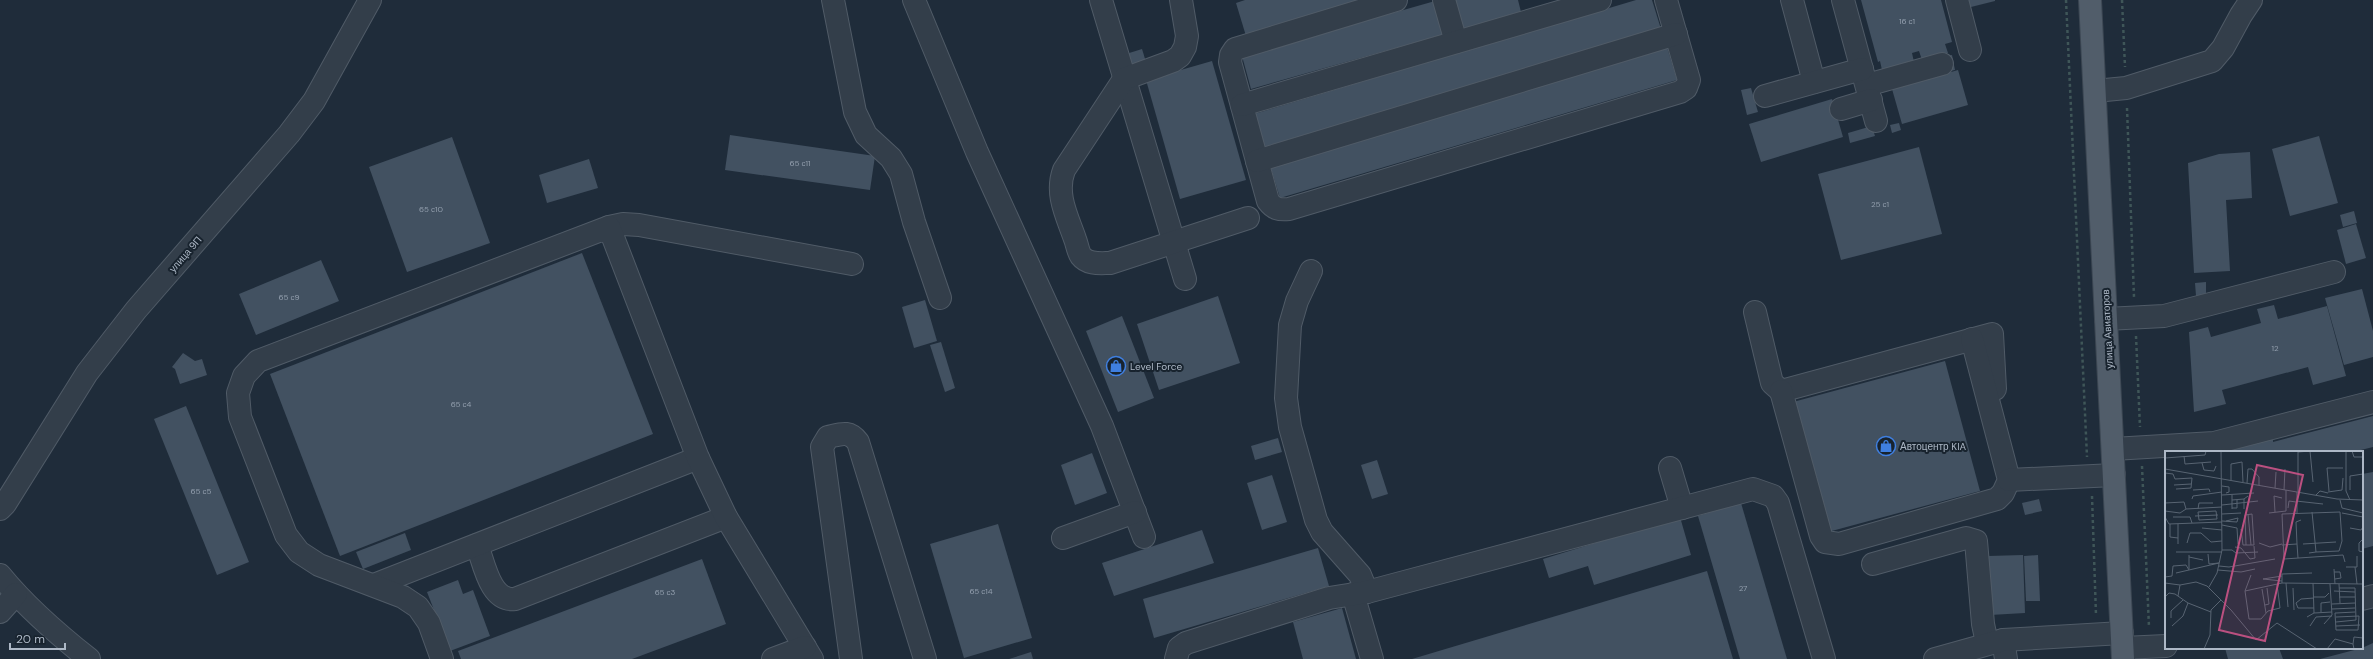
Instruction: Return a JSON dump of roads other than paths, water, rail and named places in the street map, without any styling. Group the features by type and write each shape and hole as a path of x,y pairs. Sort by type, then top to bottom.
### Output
{"main road":[{"name":"улица Авиаторов","path":"2090,0 2123,647"}],"street":[{"name":"улица 9П","path":"0,509 5,504 87,373 136,310 289,134 314,102 370,0"},
{"path":"832,0 855,112 866,135 891,158 901,174 914,222 940,298"},
{"path":"914,0 977,152 1102,426 1144,537"},
{"path":"1102,0 1124,79 1185,279"},
{"path":"1181,0 1187,36 1186,47 1180,56 1173,61 1124,79 1064,170 1060,181 1062,201 1081,256 1090,262 1110,263 1248,218"},
{"path":"1396,0 1236,49 1231,55 1230,62 1268,202 1273,207 1280,210 1289,209 1680,92 1686,88 1689,80 1666,0"},
{"path":"1444,0 1456,42"},
{"path":"1242,106 1600,0"},
{"path":"1792,0 1814,82"},
{"path":"1843,0 1876,121"},
{"path":"1957,0 1970,50"},
{"path":"2095,91 2126,88 2212,61 2223,48 2251,0"},
{"path":"1257,161 1676,34"},
{"path":"1766,96 1814,82 1866,85 1942,64"},
{"path":"1841,109 1866,85"},
{"path":"442,659 429,624 418,607 403,597 319,565 299,552 286,535 240,417 238,393 244,376 258,361 609,227 623,224 638,225 852,264"},
{"path":"609,227 698,458 726,517 808,653 773,659"},
{"path":"1311,271 1297,301 1290,325 1286,398 1290,427 1316,520 1322,532 1360,575 1360,593 1372,659"},
{"path":"2106,319 2164,316 2334,272"},
{"path":"1755,312 1772,383 1781,391 1821,536 1825,542 1839,544 1997,499 2003,493 2009,480 1997,436 1992,334 1781,391"},
{"path":"2113,449 2214,443 2373,402"},
{"path":"851,659 822,447 828,437 843,433 854,436 858,442 924,659"},
{"path":"374,586 698,458"},
{"path":"1670,468 1682,508"},
{"path":"2009,480 2114,475"},
{"path":"1176,659 1179,648 1186,643 1329,598 1360,593 1753,489 1773,496 1778,503 1824,659"},
{"path":"1063,538 1135,512"},
{"path":"477,545 494,590 499,596 508,600 726,517"},
{"path":"1874,564 1966,538 1976,542 1983,624 1999,647"},
{"path":"0,575 16,594 52,630 89,659"},
{"path":"0,612 16,594"},
{"path":"2363,599 2373,596"},
{"path":"1935,659 1999,647 2097,634 2123,647 2165,646"}],"place":[{"name":"Level Force","path":"1116,366"},
{"name":"Автоцентр KIA","path":"1886,446"}]}
